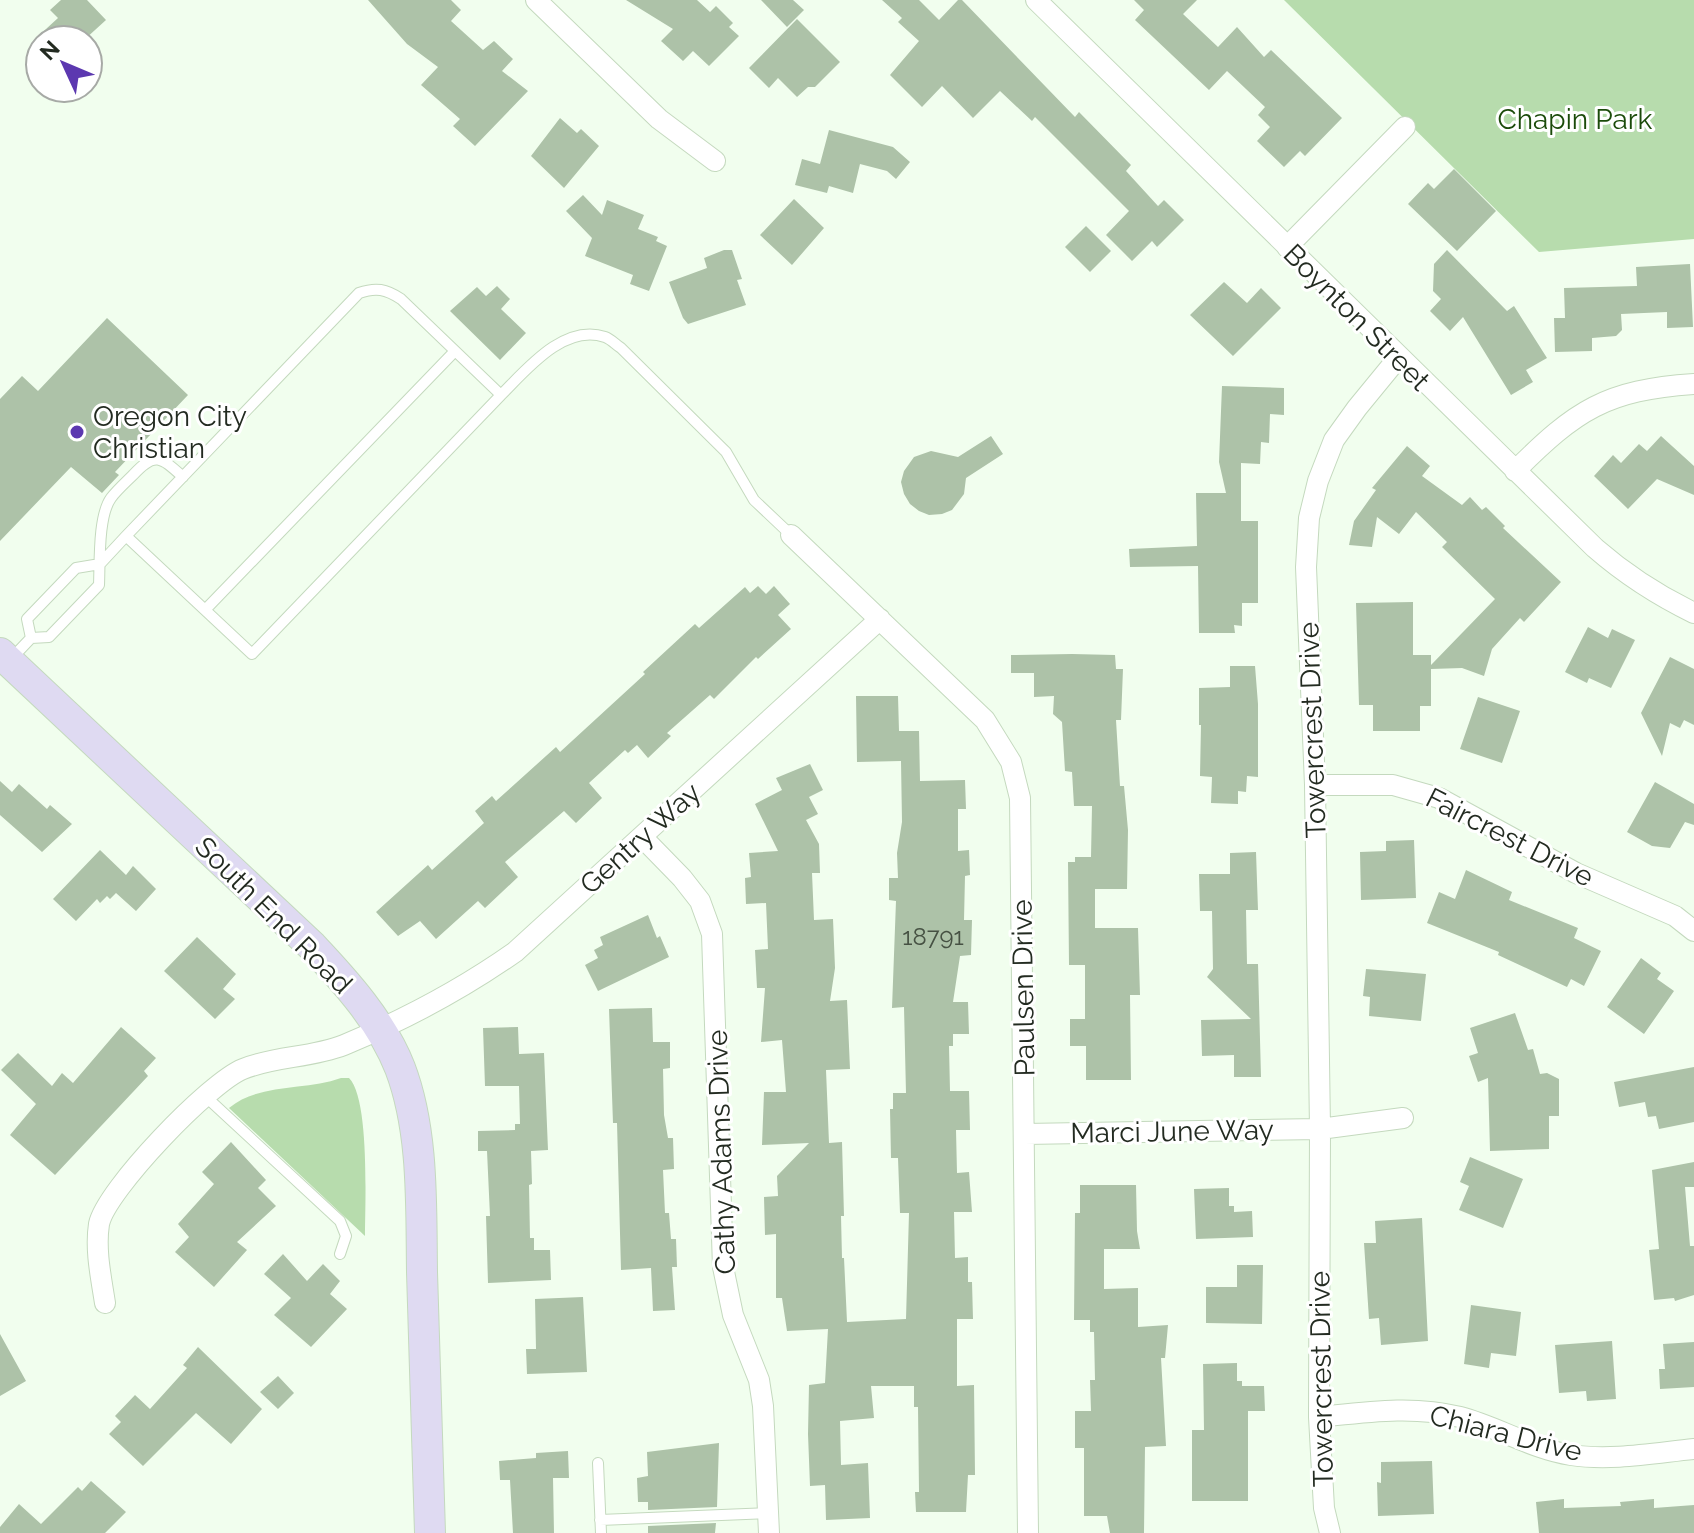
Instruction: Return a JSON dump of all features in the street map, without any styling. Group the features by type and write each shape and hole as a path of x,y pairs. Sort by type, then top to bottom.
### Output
{"main road":[{"name":"South End Road","path":"4,657 312,946 352,991 380,1029 400,1069 410,1100 420,1192 430,1533"}],"street":[{"path":"536,0 659,119 715,161"},
{"name":"Boynton Street","path":"1036,0 1398,358 1621,571 1652,592 1694,613"},
{"path":"1287,247 1405,127"},
{"name":"Towercrest Drive","path":"1330,1533 1324,1508 1319,1417 1320,1129 1315,785 1306,567 1309,518 1318,481 1334,440 1398,358"},
{"path":"1515,471 1549,437 1603,401 1658,386 1694,384"},
{"name":"Paulsen Drive","path":"791,535 985,720 1011,762 1020,798 1028,1533"},
{"name":"Gentry Way","path":"105,1303 98,1248 100,1222 107,1205 121,1184 204,1095 241,1069 324,1052 380,1029 476,979 515,952 880,619"},
{"name":"Faircrest Drive","path":"1315,785 1393,785 1439,798 1576,873 1675,916 1694,931"},
{"name":"Cathy Adams Drive","path":"642,837 700,901 712,934 723,1267 733,1315 759,1380 769,1523"},
{"path":"1320,1129 1403,1118"},
{"name":"Marci June Way","path":"1025,1134 1320,1129"},
{"name":"Chiara Drive","path":"1319,1417 1401,1409 1434,1412 1571,1455 1609,1456 1694,1449"}],"lane":[{"path":"31,638 27,619 76,568 100,564 359,293 372,288 389,290 501,395"},
{"path":"126,536 252,654 537,358 583,335 606,338 621,348 726,452 754,500 791,535"},
{"path":"205,610 455,351"},
{"path":"4,657 31,638 49,637 99,585 105,511 110,499 147,460 156,458 166,461 183,477"},
{"path":"204,1095 340,1221 346,1236 340,1254"},
{"path":"598,1463 601,1533"},
{"path":"600,1520 769,1523"}],"green space":[{"name":"Chapin Park","path":"1284,0 1694,0 1694,239 1539,252"},
{"path":"349,1078 360,1107 365,1153 365,1236 229,1108 241,1100 268,1091"}],"building":[{"path":"61,0 87,0 106,20 102,24 51,24 58,18 50,10"},
{"path":"368,0 451,0 461,10 451,21 483,50 494,41 513,59 502,71 528,91 475,146 453,126 460,119 421,85 438,67 407,44"},
{"path":"626,0 697,0 710,12 716,6 733,23 729,27 739,36 709,66 693,51 683,61 661,41 673,29"},
{"path":"761,0 793,0 804,10 787,27"},
{"path":"882,0 919,0 939,20 958,0 962,0 1075,117 1079,112 1131,165 1126,171 1158,206 1164,200 1184,220 1157,247 1152,241 1132,261 1106,235 1129,211 1035,117 1032,121 1000,91 973,118 942,86 922,107 890,75 919,41 898,22 902,18"},
{"path":"1134,0 1197,0 1183,14 1218,47 1237,27 1264,57 1271,50 1342,118 1305,156 1300,151 1284,167 1257,141 1270,127 1258,115 1265,107 1227,71 1209,90 1135,20 1144,10"},
{"path":"797,19 840,62 815,87 808,87 797,97 778,78 769,88 749,68"},
{"path":"560,118 577,133 581,129 599,146 564,188 531,156"},
{"path":"829,130 893,147 910,162 896,179 887,171 860,164 853,193 829,186 827,193 795,185 802,159 820,164"},
{"path":"1454,169 1496,211 1457,251 1408,204 1428,183 1434,189"},
{"path":"583,195 602,215 607,200 644,215 638,229 658,237 656,241 667,246 649,291 630,284 633,275 585,256 592,238 566,211"},
{"path":"794,199 824,228 792,265 760,235"},
{"path":"1086,226 1111,251 1090,272 1065,247"},
{"path":"732,250 742,279 737,280 746,305 688,324 669,282 707,268 704,258"},
{"path":"1447,250 1507,311 1514,306 1547,358 1526,370 1533,382 1511,395 1463,317 1450,331 1430,311 1441,299 1433,291 1434,264"},
{"path":"1690,264 1693,327 1667,328 1667,312 1621,314 1622,330 1616,336 1592,338 1592,351 1555,352 1554,318 1565,318 1564,288 1637,286 1636,267"},
{"path":"1224,282 1247,303 1261,288 1281,308 1233,356 1190,315"},
{"path":"497,286 510,299 501,309 526,333 500,360 450,311 477,287 486,296"},
{"name":"Oregon City Christian","path":"107,318 188,395 115,472 119,475 102,493 71,467 0,541 0,399 22,376 38,391"},
{"path":"1222,386 1284,388 1284,415 1270,414 1269,443 1261,442 1260,464 1241,463 1241,521 1258,521 1258,603 1242,603 1242,626 1234,625 1235,633 1199,633 1198,566 1130,567 1129,549 1197,546 1196,493 1226,493 1219,462"},
{"path":"991,436 1003,454 966,478 964,494 952,510 929,515 910,504 901,482 904,471 914,457 931,451 958,457"},
{"path":"1661,436 1694,466 1694,495 1657,479 1628,509 1594,476 1613,455 1621,463 1639,444 1647,451"},
{"path":"1407,446 1430,466 1422,476 1462,505 1470,497 1482,510 1486,507 1505,526 1503,528 1561,582 1524,622 1520,618 1492,649 1484,676 1462,668 1431,669 1431,706 1420,706 1420,731 1373,731 1373,705 1359,705 1356,603 1413,602 1413,655 1431,655 1431,665 1495,599 1442,547 1447,542 1416,512 1399,534 1377,517 1372,547 1349,545 1354,521 1376,490 1372,488"},
{"path":"758,586 766,594 774,586 790,604 778,615 791,629 758,659 756,657 714,699 710,695 667,733 671,736 648,758 637,745 628,753 625,750 589,783 602,798 576,823 564,811 505,862 518,877 485,908 478,901 436,939 420,921 398,936 376,912 428,865 432,870 484,823 475,811 492,796 496,801 556,747 560,752 695,624 699,628 745,587 750,593"},
{"path":"1588,627 1608,638 1612,629 1635,640 1611,688 1589,678 1587,683 1565,672"},
{"path":"1011,655 1115,655 1116,669 1123,669 1121,720 1116,720 1120,786 1124,786 1128,830 1127,889 1095,889 1095,928 1138,928 1140,995 1130,995 1131,1080 1086,1080 1086,1046 1070,1046 1070,1019 1085,1019 1085,965 1069,965 1068,862 1075,862 1075,857 1091,857 1092,806 1074,806 1072,772 1065,771 1062,722 1053,714 1054,696 1034,697 1034,673 1011,673"},
{"path":"1670,657 1694,669 1694,725 1684,720 1680,728 1670,723 1662,756 1641,713"},
{"path":"1230,666 1255,666 1258,777 1247,776 1246,792 1238,791 1238,804 1211,803 1212,777 1200,776 1199,688 1230,687"},
{"path":"856,696 898,696 899,731 919,731 920,781 965,780 966,809 958,809 958,851 969,850 970,875 965,876 964,920 972,920 971,955 960,956 953,1002 968,1002 969,1034 953,1034 953,1046 949,1046 950,1091 969,1091 970,1130 956,1130 957,1173 969,1172 972,1212 954,1212 955,1258 968,1257 968,1282 972,1282 973,1319 957,1319 957,1386 974,1385 975,1475 968,1475 966,1512 916,1512 915,1492 919,1492 918,1407 914,1407 914,1386 871,1386 874,1418 840,1421 841,1465 868,1463 870,1518 826,1520 825,1485 810,1486 808,1434 809,1385 825,1383 828,1329 787,1331 782,1298 776,1298 776,1234 765,1235 764,1197 778,1196 777,1176 809,1143 762,1145 764,1092 786,1092 782,1040 761,1042 765,988 757,988 755,950 768,949 766,903 746,904 745,878 751,877 749,853 778,851 755,804 782,790 776,778 810,764 823,790 809,797 818,814 806,820 819,844 820,873 812,873 814,920 833,919 835,968 830,1001 847,1000 850,1069 826,1070 829,1143 842,1142 842,1258 847,1322 906,1319 909,1213 900,1213 898,1158 891,1158 890,1109 893,1109 893,1093 906,1093 904,1007 892,1008 896,901 889,900 889,878 898,878 897,853 902,822 901,761 857,762"},
{"path":"1478,697 1520,711 1502,763 1460,749"},
{"path":"0,781 12,792 19,784 47,809 50,805 72,824 42,852 0,815"},
{"path":"1655,782 1694,804 1694,825 1685,822 1670,848 1652,846 1627,832"},
{"path":"1414,840 1416,898 1361,900 1360,852 1386,851 1386,841"},
{"path":"100,850 126,875 133,866 156,889 136,911 116,893 100,903 97,899 76,921 53,899"},
{"path":"1256,852 1258,910 1246,910 1247,964 1258,964 1261,1077 1234,1077 1234,1055 1202,1056 1201,1020 1251,1019 1207,977 1213,969 1212,911 1200,911 1199,874 1230,874 1230,853"},
{"path":"1466,870 1512,892 1509,900 1578,928 1574,938 1601,951 1584,986 1571,979 1567,987 1498,955 1499,952 1427,923 1439,892 1455,899"},
{"path":"648,915 669,957 598,991 585,965 598,958 594,950 603,945 600,937"},
{"path":"197,937 236,974 223,989 235,999 215,1019 164,971"},
{"path":"1641,958 1661,973 1657,979 1674,991 1644,1034 1607,1007"},
{"path":"1366,969 1426,974 1421,1021 1369,1016 1370,997 1363,996"},
{"path":"652,1008 653,1042 670,1042 670,1068 663,1069 664,1115 668,1138 673,1138 674,1169 663,1170 665,1213 669,1213 671,1239 676,1239 677,1267 672,1267 675,1310 653,1311 651,1268 621,1270 617,1123 613,1123 609,1009"},
{"path":"1515,1013 1528,1050 1533,1049 1540,1074 1547,1073 1559,1079 1559,1116 1549,1116 1549,1149 1490,1151 1488,1078 1478,1082 1469,1056 1478,1053 1470,1028"},
{"path":"121,1027 156,1058 144,1071 148,1076 55,1175 10,1135 36,1104 1,1070 18,1053 52,1086 62,1073 73,1083"},
{"path":"518,1027 519,1054 544,1053 548,1150 531,1151 530,1238 534,1238 534,1250 550,1250 551,1280 488,1283 486,1216 490,1216 487,1151 478,1151 478,1131 515,1130 515,1124 520,1124 519,1086 485,1086 483,1028"},
{"path":"1694,1067 1694,1122 1659,1129 1656,1116 1648,1117 1645,1102 1619,1107 1614,1082"},
{"path":"231,1142 266,1180 258,1188 276,1206 237,1242 247,1250 214,1287 175,1252 189,1237 178,1224 214,1184 202,1172"},
{"path":"1470,1157 1523,1179 1503,1228 1459,1210 1469,1186 1460,1182"},
{"path":"1694,1162 1694,1187 1685,1187 1690,1246 1694,1246 1694,1295 1675,1301 1674,1298 1654,1300 1649,1250 1659,1249 1652,1170"},
{"path":"1080,1185 1136,1185 1140,1249 1104,1249 1104,1289 1138,1288 1138,1327 1168,1325 1165,1358 1161,1358 1166,1446 1145,1447 1144,1533 1110,1533 1107,1516 1084,1516 1084,1448 1075,1448 1075,1411 1091,1411 1090,1380 1095,1380 1094,1332 1090,1332 1090,1320 1074,1320 1075,1213 1080,1213"},
{"path":"1229,1188 1229,1206 1234,1206 1234,1212 1252,1211 1253,1237 1196,1239 1194,1189"},
{"path":"1422,1218 1428,1341 1381,1345 1379,1318 1369,1319 1364,1243 1376,1243 1375,1221"},
{"path":"283,1254 307,1281 323,1264 340,1281 330,1294 347,1309 311,1347 274,1315 291,1298 264,1274"},
{"path":"1237,1265 1263,1265 1262,1324 1206,1323 1206,1287 1237,1287"},
{"path":"583,1297 587,1372 527,1374 526,1349 536,1349 535,1299"},
{"path":"1471,1305 1521,1312 1516,1356 1491,1353 1489,1368 1464,1364"},
{"path":"0,1334 26,1381 0,1396"},
{"path":"1612,1341 1616,1399 1587,1401 1586,1391 1559,1393 1555,1345"},
{"path":"1694,1342 1694,1387 1660,1389 1659,1369 1665,1369 1663,1344"},
{"path":"198,1347 262,1409 231,1444 196,1413 143,1466 109,1434 121,1422 115,1416 135,1395 150,1409 187,1368 183,1365"},
{"path":"1237,1363 1237,1381 1242,1381 1242,1386 1264,1386 1265,1411 1248,1411 1248,1501 1192,1501 1192,1430 1204,1430 1203,1364"},
{"path":"278,1376 294,1393 278,1409 260,1392"},
{"path":"719,1443 717,1507 648,1510 648,1502 638,1502 637,1478 648,1476 647,1452"},
{"path":"568,1451 569,1478 553,1478 554,1533 513,1533 510,1480 500,1480 499,1461 536,1458 536,1453"},
{"path":"1432,1461 1434,1514 1378,1516 1377,1482 1381,1483 1381,1462"},
{"path":"91,1481 126,1512 105,1533 0,1533 0,1527 19,1504 41,1524 78,1487 82,1491"},
{"path":"1564,1499 1564,1508 1621,1506 1620,1502 1654,1499 1654,1508 1694,1505 1694,1533 1539,1533 1536,1502"},
{"path":"716,1523 715,1533 648,1533 648,1526"}],"place":[{"name":"Oregon City Christian","path":"77,432"}]}
